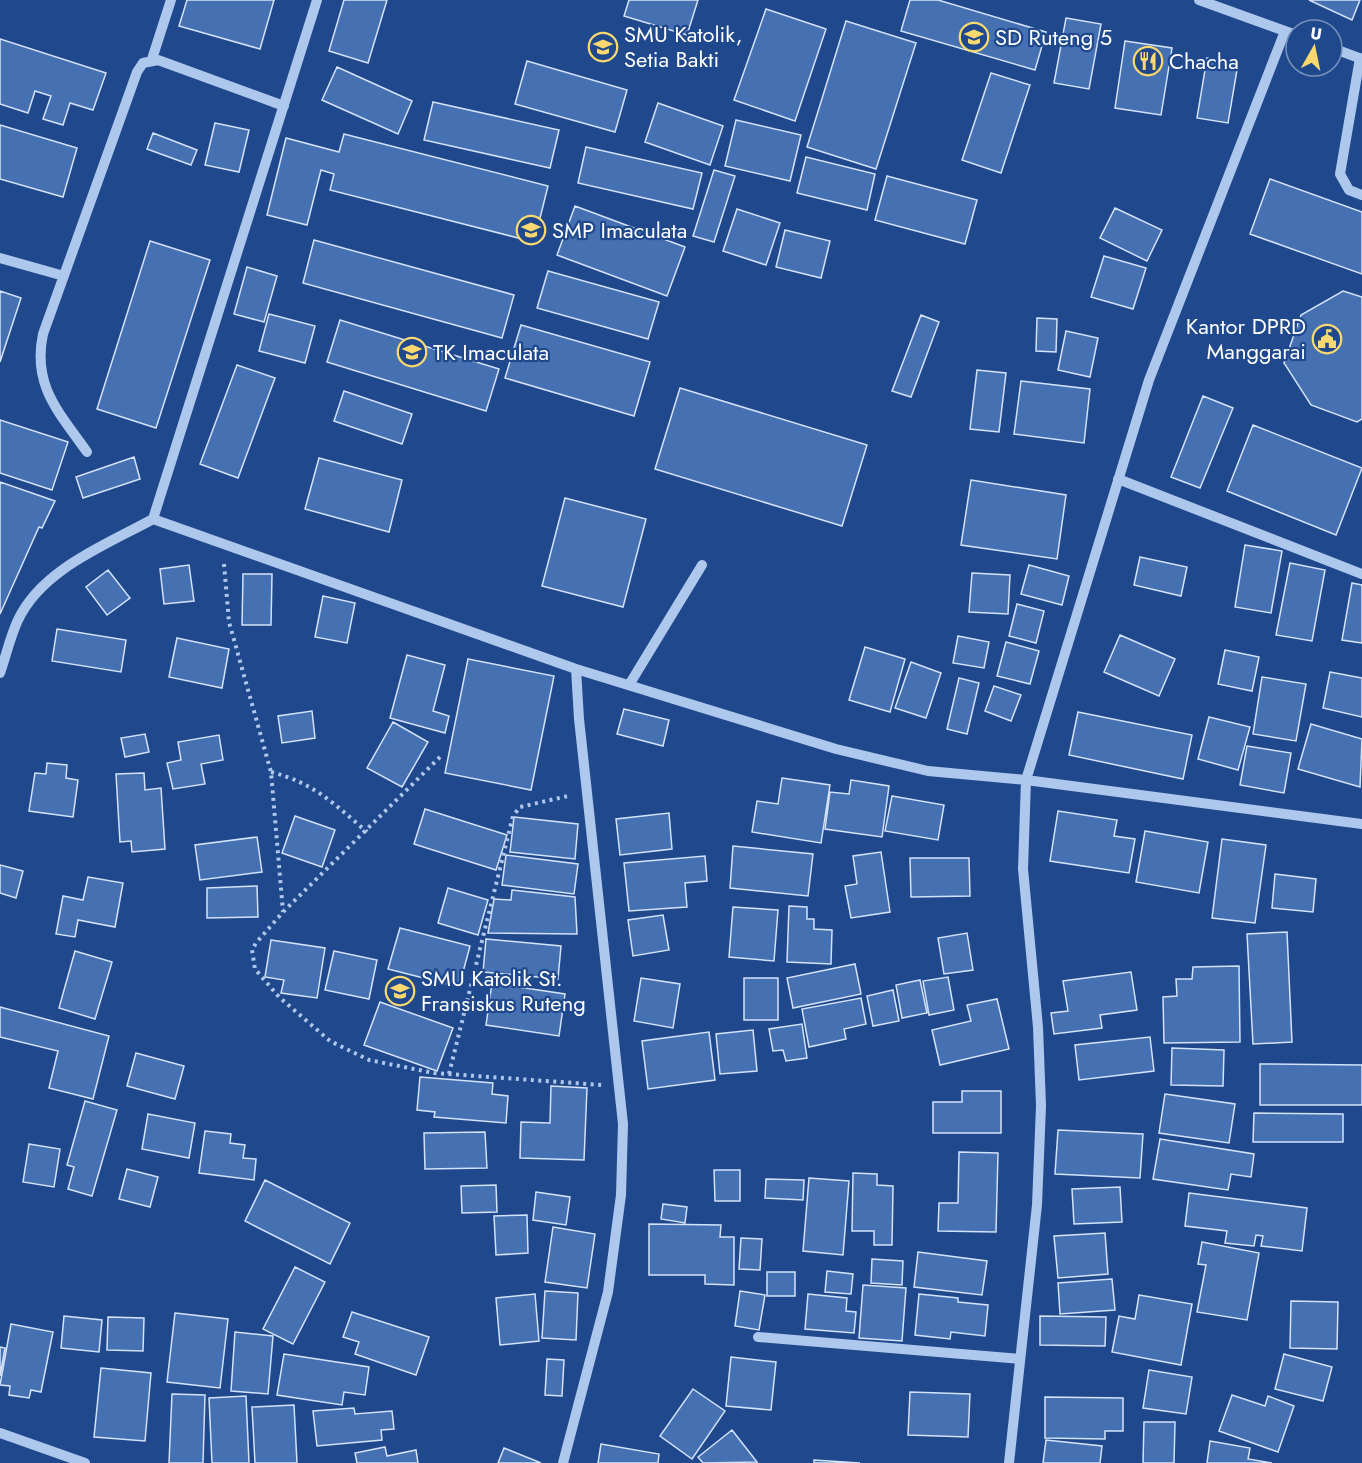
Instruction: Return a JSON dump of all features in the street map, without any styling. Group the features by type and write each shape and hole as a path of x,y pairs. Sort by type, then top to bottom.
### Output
{"street":[{"path":"152,59 171,0"},
{"path":"0,673 18,619 46,583 74,563 153,519 317,0"},
{"path":"1199,0 1284,32"},
{"path":"1009,1463 1037,1205 1041,1106 1038,1027 1023,869 1026,780 1149,380 1284,35"},
{"path":"1344,53 1361,59 1340,174 1349,190 1362,195"},
{"path":"87,452 50,398 39,368 43,334 137,72 143,63 152,59 284,106"},
{"path":"0,258 64,276"},
{"path":"1118,479 1362,573"},
{"path":"153,519 576,669 847,752 928,771 1026,780 1362,824"},
{"path":"629,685 702,566"},
{"path":"563,1463 608,1292 621,1195 623,1124 621,1086 586,791 576,669"},
{"path":"758,1337 1020,1359"},
{"path":"0,1433 85,1463"}],"path":[{"path":"222,542 229,622 271,772 282,912"},
{"path":"440,757 367,832 282,912 252,951 255,969 279,997 330,1041 349,1053 391,1066 449,1074 621,1086"},
{"path":"271,772 296,778 313,788 367,832"},
{"path":"449,1074 513,816 520,807 586,791"}],"building":[{"path":"187,0 274,0 260,49 179,26"},
{"path":"344,0 387,0 368,63 329,51"},
{"path":"629,0 698,0 687,35 624,16"},
{"path":"910,0 938,0 1046,32 1035,70 901,31"},
{"path":"1309,0 1360,0 1352,20"},
{"path":"766,9 826,29 795,121 734,100"},
{"path":"1066,18 1101,24 1089,89 1054,83"},
{"path":"846,21 916,43 876,169 807,147"},
{"path":"0,39 106,73 93,110 70,103 63,125 43,119 51,96 35,91 28,113 0,104"},
{"path":"1125,41 1172,48 1161,115 1115,108"},
{"path":"1207,58 1238,64 1228,123 1197,118"},
{"path":"527,61 627,90 615,132 515,104"},
{"path":"337,67 412,101 398,134 322,100"},
{"path":"991,73 1030,85 1001,173 962,160"},
{"path":"433,102 559,130 550,168 424,140"},
{"path":"658,103 723,126 710,165 645,142"},
{"path":"736,120 801,135 790,181 725,166"},
{"path":"215,123 249,130 239,172 205,165"},
{"path":"0,125 77,148 63,197 0,179"},
{"path":"153,133 197,150 191,165 147,149"},
{"path":"344,134 548,186 534,242 330,190 334,174 321,170 307,225 267,215 286,138 339,152"},
{"path":"586,147 702,173 693,209 578,183"},
{"path":"806,157 875,174 867,210 797,193"},
{"path":"714,170 735,176 714,242 693,236"},
{"path":"887,176 977,200 965,244 875,220"},
{"path":"1270,179 1362,212 1362,274 1250,234"},
{"path":"575,206 685,247 667,296 557,255"},
{"path":"1115,208 1162,230 1147,261 1100,238"},
{"path":"737,209 780,223 766,265 723,251"},
{"path":"785,230 830,241 821,278 776,267"},
{"path":"314,240 514,295 502,338 303,283"},
{"path":"150,241 210,260 156,428 97,409"},
{"path":"1104,256 1146,268 1133,309 1091,297"},
{"path":"247,267 277,276 264,322 234,314"},
{"path":"548,271 659,302 648,339 537,308"},
{"path":"0,291 21,298 0,362"},
{"name":"Kantor DPRD Manggarai","path":"1343,291 1362,297 1362,419 1357,422 1311,405 1284,363 1301,315"},
{"path":"269,314 315,326 305,363 259,351"},
{"path":"921,315 939,322 911,397 892,391"},
{"path":"1037,318 1057,319 1056,352 1036,351"},
{"path":"340,320 499,369 486,411 327,362"},
{"path":"521,325 650,362 634,416 505,378"},
{"path":"1066,331 1098,338 1090,377 1058,370"},
{"path":"237,365 275,378 238,478 200,464"},
{"path":"977,370 1006,373 999,432 970,429"},
{"path":"1021,381 1090,389 1084,443 1014,434"},
{"path":"680,388 867,445 842,526 655,469"},
{"path":"344,391 412,414 402,444 334,421"},
{"path":"1203,396 1233,408 1200,488 1171,477"},
{"path":"0,420 68,442 52,490 0,473"},
{"path":"1253,425 1362,468 1336,535 1227,491"},
{"path":"134,457 140,479 83,498 76,477"},
{"path":"319,458 402,480 389,532 305,509"},
{"path":"971,480 1066,495 1057,559 961,545"},
{"path":"0,482 55,501 42,528 39,527 0,614"},
{"path":"565,498 646,519 623,607 542,586"},
{"path":"1245,545 1282,551 1271,613 1235,607"},
{"path":"1140,557 1187,567 1181,596 1134,585"},
{"path":"1290,563 1325,570 1312,641 1276,635"},
{"path":"189,565 194,601 164,604 160,569"},
{"path":"1029,565 1069,576 1062,605 1021,594"},
{"path":"108,570 130,598 107,615 86,587"},
{"path":"972,573 1010,575 1008,614 969,612"},
{"path":"243,574 272,574 271,625 242,625"},
{"path":"1352,583 1362,585 1362,643 1342,640"},
{"path":"323,596 355,603 347,643 315,637"},
{"path":"1017,604 1044,611 1036,643 1009,636"},
{"path":"57,629 126,640 121,672 52,661"},
{"path":"1120,635 1175,659 1159,696 1104,672"},
{"path":"958,636 989,642 984,668 953,663"},
{"path":"177,638 229,649 222,688 169,677"},
{"path":"1006,642 1039,651 1030,684 997,676"},
{"path":"865,647 905,659 890,712 849,700"},
{"path":"1225,650 1259,657 1252,691 1218,684"},
{"path":"407,655 445,665 433,711 449,716 445,733 390,718"},
{"path":"468,659 554,676 531,790 445,773"},
{"path":"911,662 941,673 926,718 895,708"},
{"path":"1330,672 1362,678 1362,717 1323,708"},
{"path":"1262,677 1306,684 1296,741 1253,734"},
{"path":"959,678 979,683 967,734 947,729"},
{"path":"994,686 1021,695 1011,721 985,711"},
{"path":"624,709 669,720 663,746 617,734"},
{"path":"312,711 315,738 282,743 278,716"},
{"path":"1078,712 1192,735 1183,779 1069,755"},
{"path":"1209,717 1250,727 1238,770 1198,759"},
{"path":"393,722 428,742 402,787 367,768"},
{"path":"1311,724 1362,739 1360,787 1298,769"},
{"path":"145,734 149,752 125,757 121,738"},
{"path":"219,735 223,760 201,764 205,784 173,789 167,763 181,760 178,742"},
{"path":"1247,746 1291,753 1284,793 1240,785"},
{"path":"47,763 67,765 66,778 78,780 73,817 29,811 35,773 46,774"},
{"path":"144,773 145,790 161,788 165,849 132,852 131,841 120,842 116,774"},
{"path":"782,778 830,785 821,843 752,832 757,801 778,804"},
{"path":"851,780 889,786 882,837 825,829 830,792 849,794"},
{"path":"892,796 944,805 938,840 885,831"},
{"path":"425,809 507,835 496,870 414,844"},
{"path":"1058,811 1117,820 1114,836 1135,839 1129,873 1050,861"},
{"path":"669,813 672,849 620,855 616,819"},
{"path":"295,816 335,830 322,867 282,853"},
{"path":"514,817 578,824 575,859 510,852"},
{"path":"1145,831 1208,842 1199,893 1136,882"},
{"path":"257,837 262,872 200,880 195,845"},
{"path":"1222,839 1266,845 1255,923 1212,918"},
{"path":"733,846 813,854 808,896 730,888"},
{"path":"881,852 890,912 851,918 845,886 857,884 853,856"},
{"path":"506,855 578,864 574,894 502,885"},
{"path":"705,856 707,881 685,883 687,907 629,911 624,863"},
{"path":"910,858 969,858 970,896 911,897"},
{"path":"0,865 23,871 16,898 0,893"},
{"path":"1275,874 1316,879 1313,912 1272,908"},
{"path":"88,877 123,883 115,927 78,920 75,937 56,934 63,896 83,900"},
{"path":"257,886 258,917 207,918 207,888"},
{"path":"448,888 488,900 478,935 438,923"},
{"path":"512,890 575,897 577,934 488,933 494,899 511,900"},
{"path":"789,906 807,907 807,919 814,919 814,929 832,930 831,964 787,962"},
{"path":"733,907 778,910 774,961 729,957"},
{"path":"663,915 669,950 633,956 628,920"},
{"path":"400,928 470,946 459,987 388,969"},
{"path":"1287,932 1292,1042 1253,1044 1247,934"},
{"path":"967,933 973,970 944,974 938,938"},
{"path":"486,939 561,946 558,979 483,972"},
{"path":"271,940 325,948 317,998 281,993 284,980 265,977"},
{"path":"75,951 112,962 95,1019 59,1008"},
{"path":"334,951 377,960 369,999 325,990"},
{"path":"855,964 861,994 793,1008 787,978"},
{"path":"1239,966 1240,1042 1164,1043 1163,997 1177,996 1176,979 1192,979 1193,967"},
{"path":"1131,972 1137,1010 1100,1015 1102,1028 1054,1034 1051,1013 1068,1011 1063,981"},
{"path":"948,977 954,1010 929,1015 923,981"},
{"path":"641,978 680,984 673,1028 634,1021"},
{"path":"744,978 778,978 778,1020 744,1020"},
{"path":"920,980 927,1013 902,1018 896,985"},
{"path":"492,983 565,994 559,1036 486,1025"},
{"path":"893,990 899,1021 873,1026 867,996"},
{"path":"861,998 866,1024 844,1029 846,1039 809,1047 802,1009"},
{"path":"997,999 1009,1049 940,1065 932,1030 971,1021 967,1005"},
{"path":"380,1002 453,1028 437,1071 364,1045"},
{"path":"0,1007 109,1036 93,1099 49,1088 58,1051 0,1037"},
{"path":"802,1024 807,1058 786,1061 783,1050 773,1051 769,1029"},
{"path":"753,1030 757,1071 720,1074 716,1034"},
{"path":"709,1032 715,1080 648,1089 642,1041"},
{"path":"1150,1037 1154,1071 1079,1080 1075,1045"},
{"path":"1172,1048 1224,1050 1223,1086 1171,1085"},
{"path":"136,1053 184,1066 175,1099 127,1086"},
{"path":"1260,1064 1362,1065 1362,1105 1260,1105"},
{"path":"420,1077 493,1083 492,1094 508,1096 506,1123 434,1117 435,1112 417,1110"},
{"path":"551,1086 587,1088 584,1160 520,1158 521,1122 550,1123"},
{"path":"962,1091 1001,1091 1001,1133 933,1133 933,1102 962,1102"},
{"path":"1165,1094 1235,1104 1229,1143 1159,1133"},
{"path":"85,1101 117,1110 92,1196 68,1189 74,1167 67,1165"},
{"path":"1254,1113 1343,1114 1343,1142 1253,1142"},
{"path":"148,1114 195,1123 189,1158 142,1149"},
{"path":"1058,1130 1143,1134 1140,1178 1055,1174"},
{"path":"205,1131 231,1134 230,1143 245,1145 243,1158 256,1159 254,1180 199,1173"},
{"path":"485,1132 487,1168 425,1169 424,1133"},
{"path":"1160,1139 1254,1154 1251,1177 1231,1174 1228,1190 1153,1179"},
{"path":"29,1144 60,1149 54,1187 23,1182"},
{"path":"959,1152 998,1153 996,1232 938,1231 939,1203 958,1203"},
{"path":"127,1169 158,1177 150,1207 119,1199"},
{"path":"714,1170 740,1170 740,1201 715,1201"},
{"path":"853,1173 877,1174 877,1185 893,1186 892,1245 874,1245 874,1231 852,1231"},
{"path":"809,1178 849,1181 843,1255 803,1251"},
{"path":"766,1179 804,1180 803,1200 765,1198"},
{"path":"265,1180 350,1223 330,1264 245,1221"},
{"path":"496,1185 497,1212 462,1213 461,1186"},
{"path":"1120,1187 1122,1222 1074,1224 1072,1189"},
{"path":"536,1192 570,1197 566,1225 533,1220"},
{"path":"1189,1193 1307,1208 1302,1251 1261,1246 1263,1236 1256,1235 1254,1246 1225,1243 1227,1231 1185,1226"},
{"path":"663,1204 687,1207 685,1223 661,1219"},
{"path":"527,1215 528,1253 496,1255 494,1216"},
{"path":"649,1224 721,1225 720,1237 734,1237 734,1285 705,1284 705,1275 649,1275"},
{"path":"553,1227 595,1234 587,1288 545,1282"},
{"path":"1105,1233 1108,1274 1058,1278 1054,1236"},
{"path":"741,1238 762,1239 760,1270 739,1269"},
{"path":"1202,1242 1259,1253 1247,1320 1197,1312 1206,1265 1198,1264"},
{"path":"918,1252 987,1261 982,1295 914,1287"},
{"path":"872,1259 903,1261 902,1285 871,1283"},
{"path":"295,1267 325,1282 293,1344 263,1329"},
{"path":"827,1271 853,1274 851,1294 825,1292"},
{"path":"767,1272 795,1272 795,1296 767,1296"},
{"path":"1112,1279 1115,1310 1060,1314 1058,1283"},
{"path":"863,1285 906,1288 902,1341 859,1338"},
{"path":"545,1291 578,1293 576,1340 542,1338"},
{"path":"740,1291 765,1295 759,1330 735,1326"},
{"path":"535,1294 539,1341 500,1345 496,1298"},
{"path":"808,1294 847,1298 846,1311 856,1312 854,1333 805,1329"},
{"path":"919,1294 958,1298 958,1302 988,1305 985,1336 951,1332 950,1339 915,1335"},
{"path":"1139,1295 1192,1304 1181,1365 1112,1352 1119,1316 1135,1319"},
{"path":"1291,1301 1338,1302 1337,1349 1290,1348"},
{"path":"352,1312 429,1337 416,1375 355,1354 359,1342 343,1337"},
{"path":"175,1313 228,1319 220,1388 167,1382"},
{"path":"64,1316 102,1320 99,1352 61,1348"},
{"path":"1040,1316 1106,1317 1105,1346 1040,1345"},
{"path":"108,1317 144,1318 143,1351 107,1350"},
{"path":"11,1324 53,1332 41,1392 31,1390 29,1398 9,1395 10,1386 0,1385"},
{"path":"235,1332 273,1336 268,1394 231,1391"},
{"path":"0,1347 5,1348 0,1376"},
{"path":"284,1354 369,1367 365,1395 344,1392 342,1405 277,1395"},
{"path":"1284,1354 1332,1367 1323,1401 1275,1389"},
{"path":"731,1357 776,1362 771,1410 726,1406"},
{"path":"547,1359 564,1360 562,1396 545,1395"},
{"path":"101,1368 151,1373 145,1441 94,1437"},
{"path":"1149,1370 1192,1377 1186,1414 1143,1408"},
{"path":"693,1389 725,1411 692,1459 660,1436"},
{"path":"910,1392 970,1394 968,1437 908,1435"},
{"path":"172,1394 205,1395 203,1463 169,1463"},
{"path":"1232,1395 1265,1406 1268,1396 1294,1406 1278,1452 1219,1431"},
{"path":"246,1396 249,1463 212,1463 209,1398"},
{"path":"1045,1397 1123,1398 1123,1431 1105,1431 1105,1439 1045,1438"},
{"path":"294,1405 297,1463 255,1463 252,1407"},
{"path":"354,1408 355,1414 392,1411 394,1429 381,1430 382,1440 317,1446 313,1411"},
{"path":"1144,1422 1175,1422 1174,1463 1143,1463"},
{"path":"732,1430 757,1462 703,1463 698,1457"},
{"path":"1046,1440 1102,1446 1100,1463 1043,1463"},
{"path":"1210,1441 1250,1448 1248,1459 1272,1463 1207,1463"},
{"path":"601,1444 659,1454 658,1463 598,1463"},
{"path":"385,1447 387,1456 416,1450 418,1463 357,1463 355,1453"},
{"path":"504,1448 541,1463 498,1463"},
{"path":"814,1460 860,1463 814,1463"}],"place":[{"name":"SD Ruteng 5","path":"974,37"},
{"name":"SMU Katolik, Setia Bakti","path":"603,47"},
{"name":"Chacha","path":"1148,61"},
{"name":"SMP Imaculata","path":"531,230"},
{"name":"Kantor DPRD Manggarai","path":"1327,339"},
{"name":"TK Imaculata","path":"412,352"},
{"name":"SMU Katolik St. Fransiskus Ruteng","path":"400,991"}]}
